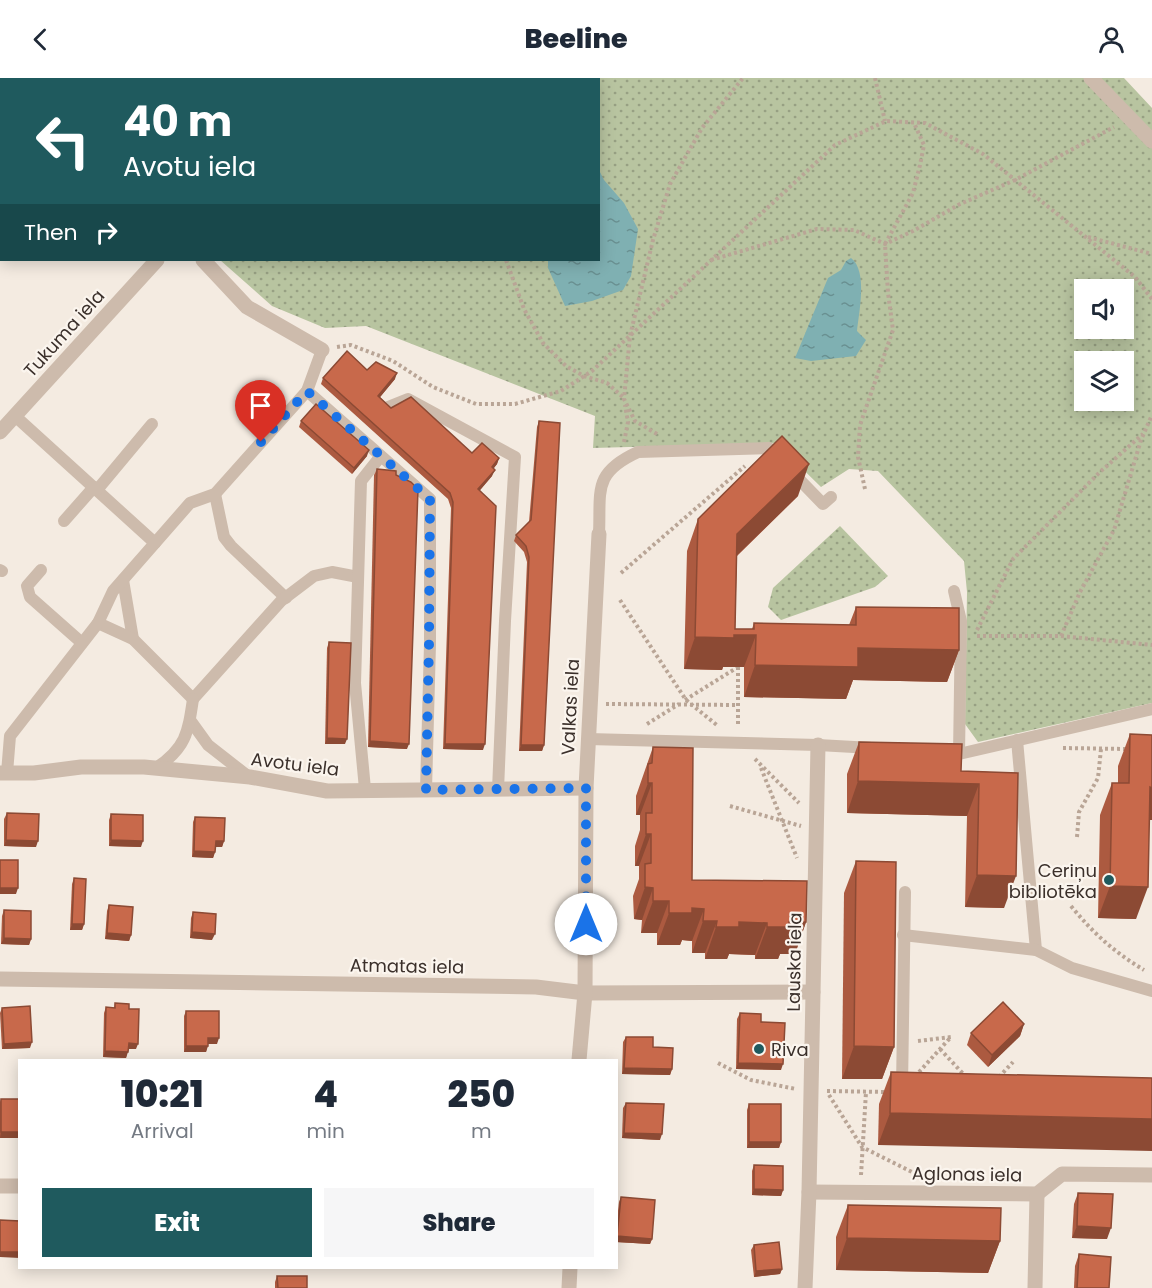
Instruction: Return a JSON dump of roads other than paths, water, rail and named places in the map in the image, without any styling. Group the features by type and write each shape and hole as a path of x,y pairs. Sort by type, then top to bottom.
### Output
{"street":[{"path":"1091,78 1152,141"},
{"name":"Tukuma iela","path":"0,432 156,261"},
{"path":"204,261 247,307 322,350"},
{"name":"Valkas iela","path":"579,1059 585,993 586,788 599,534"},
{"name":"Lauska iela","path":"805,1288 810,1191 819,1091 813,992 818,745"},
{"name":"Avotu iela","path":"4,773 34,774 81,767 156,768 250,777 327,790 586,788"},
{"name":"Atmatas iela","path":"0,979 536,987 585,993 813,992"},
{"name":"Aglonas iela","path":"810,1191 1037,1194 1062,1174 1152,1175"},
{"path":"0,1186 18,1186"},
{"path":"1035,1288 1037,1194"},
{"path":"569,1288 570,1269"}],"lane":[{"path":"4,773 4,744 98,622 113,591 190,503 215,494 307,391 322,350"},
{"path":"307,391 430,499 426,790"},
{"path":"388,407 408,399 515,457 498,790"},
{"path":"15,416 155,543"},
{"path":"64,520 152,424"},
{"path":"599,534 602,482 609,470 619,461 638,452 769,448 823,504 831,497"},
{"path":"365,789 355,683 361,481 380,457"},
{"path":"215,494 225,537 231,546 286,598"},
{"path":"41,570 27,586 30,597 82,643"},
{"path":"156,768 172,758 181,745 190,720 193,699 286,598 314,576 332,572 358,577"},
{"path":"123,579 133,639"},
{"path":"954,591 961,621 959,754"},
{"path":"98,622 133,639 193,699"},
{"path":"936,752 959,754 1152,710"},
{"path":"190,720 208,745 250,777"},
{"path":"588,740 818,745 889,749"},
{"path":"1017,740 1036,950"},
{"path":"905,892 903,935 908,1090"},
{"path":"903,935 1036,950 1072,968 1152,991"}],"water":[{"path":"600,172 624,203 638,229 631,276 623,290 592,301 565,306 548,268 548,261 600,261"},
{"path":"851,258 856,264 861,282 857,331 866,340 856,356 811,361 795,358 828,278 841,270 846,261"}],"place":[{"name":"Ceriņu bibliotēka","path":"1109,880"},
{"name":"Riva","path":"759,1049"}]}
